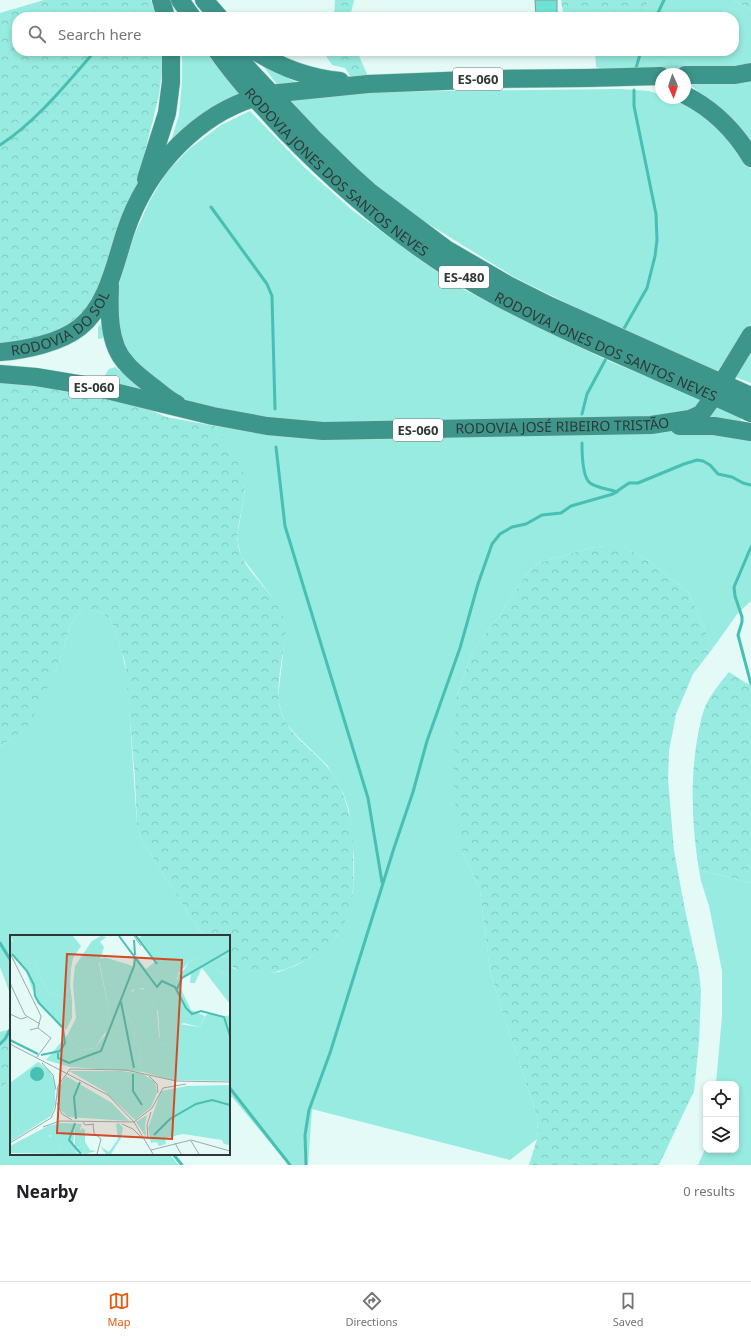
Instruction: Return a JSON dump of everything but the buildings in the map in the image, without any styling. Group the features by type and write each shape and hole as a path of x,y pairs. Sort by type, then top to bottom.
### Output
{"main road":[{"path":"161,0 165,12"},
{"path":"180,0 188,12"},
{"path":"200,0 206,12"},
{"path":"204,0 215,12"},
{"path":"142,191 167,113 171,82 172,56"},
{"name":"RODOVIA JONES DOS SANTOS NEVES","path":"220,56 253,98 339,185 384,222 437,260 500,298 579,336 718,389 751,396"},
{"name":"RODOVIA JONES DOS SANTOS NEVES","path":"239,56 313,138 370,192 446,249 508,285 718,389 751,413"},
{"path":"265,56 304,74 330,80 368,84"},
{"path":"691,76 751,72"},
{"name":"ES-060","path":"110,281 125,231 142,191 170,155 187,137 213,116 253,98 273,94 368,84 495,79 655,76"},
{"path":"587,78 655,85"},
{"path":"691,99 706,108 727,125 736,134 751,158"},
{"path":"110,281 112,328 117,348 125,362 166,398 187,410"},
{"name":"RODOVIA DO SOL","path":"0,352 18,350 56,340 77,330 96,309 110,281"},
{"name":"RODOVIA JOSÉ RIBEIRO TRISTÃO","path":"187,410 267,426 322,431 650,425 690,419 701,414 751,335"},
{"name":"RODOVIA DO SOL","path":"0,374 36,377 90,386 187,410"},
{"path":"650,425 714,426 751,432"}],"green space":[{"path":"44,0 151,0 155,12 12,12 12,56 162,56 163,63 159,95 137,184 121,218 96,301 59,333 27,341 0,343 0,13"},
{"path":"335,0 354,0 351,12 334,12"},
{"path":"561,0 648,0 646,12 563,12"},
{"path":"648,0 733,0 751,9 751,63 691,70 691,68 655,68 655,71 650,71 616,71 596,67 595,56 739,56 739,12 646,12"},
{"path":"733,0 751,0 751,9 748,8"},
{"path":"182,56 212,56 240,95 170,144 179,115 182,82"},
{"path":"326,56 359,56 369,79 353,80 345,68 332,65"},
{"path":"263,66 300,84 279,87"},
{"path":"751,79 751,141 731,121 691,85"},
{"path":"621,89 649,91 655,93 655,104 686,104 702,112 715,122 736,145 751,170 751,323 724,372 712,375 514,277 406,210 355,168 308,121 290,99 368,92"},
{"path":"250,111 305,168 352,210 461,288 606,360 701,399 699,408 684,416 350,426 283,420 212,410 184,401 132,363 119,328 117,290 134,236 149,202 166,173 189,149 221,125"},
{"path":"111,312 115,336 98,339 98,327"},
{"path":"751,351 751,383 735,377"},
{"path":"115,367 149,393 106,382 105,375 109,369"},
{"path":"0,382 28,382 139,405 166,417 215,426 237,456 243,473 245,486 244,497 238,528 239,547 242,557 272,597 282,614 285,623 285,637 279,688 279,704 281,711 291,730 330,770 342,790 346,802 353,839 353,884 350,910 342,928 323,950 284,970 267,974 251,974 235,969 230,965 230,935 203,935 141,839 137,825 135,779 125,662 114,627 109,619 102,613 91,610 82,610 78,614 70,626 55,672 28,727 0,746"},
{"path":"715,407 740,417 742,423 703,420"},
{"path":"215,426 311,439 354,440 689,430 751,440 751,601 738,613 713,648 689,593 653,564 623,546 605,546 590,548 535,564 471,654 457,696 463,853 480,890 490,971 538,1120 537,1139 510,1160 312,1109 308,1165 289,1165 232,1097 230,1098 230,965 234,969 253,973 279,972 297,965 313,956 328,944 337,936 353,893 354,858 349,810 344,795 327,765 297,736 286,723 281,711 278,698 285,636 285,623 272,597 241,556 238,543 238,531 245,486"},
{"path":"623,546 653,564 689,593 713,648 693,674 676,714 669,751 668,778 674,851 699,972 701,991 699,1042 694,1091 659,1165 529,1165 537,1139 538,1120 490,971 480,890 463,853 456,813 453,776 457,696 471,654 535,564 590,548"},
{"path":"82,610 91,610 102,613 109,619 114,627 122,652 127,677 137,825 141,839 203,935 10,935 10,993 0,967 0,746 14,737 55,672 70,626"},
{"path":"729,672 751,686 751,883 699,870 693,821 693,772 699,727 707,702"},
{"path":"699,870 751,883 751,1165 698,1165 703,1153 739,1153 739,1081 716,1081 722,1016 722,971 709,906"},
{"path":"10,1031 10,1081 0,1088 0,1032"},
{"path":"10,1081 10,1155 170,1155 179,1165 0,1165 0,1088"}],"waterway":[{"path":"658,12 664,0"},
{"path":"0,145 13,136 38,114 91,56"},
{"path":"636,68 640,56"},
{"path":"622,332 647,288 655,256 657,240 656,214 634,106 634,90"},
{"path":"211,207 267,284 272,296 275,409"},
{"path":"582,414 587,394 608,355"},
{"path":"582,443 583,464 587,480 596,486 617,492"},
{"path":"276,447 285,526 368,798 382,882"},
{"path":"306,1165 305,1135 309,1110 330,1053 413,792 427,741 460,648 478,584 492,544 500,534 512,527 526,524 542,515 561,513 571,506 613,494 629,483 638,483 697,460 703,461 710,465 718,474 732,477 743,483 751,485"},
{"path":"751,547 734,587 735,596 742,617 738,635 751,684"},
{"path":"0,943 10,959"},
{"path":"0,1044 5,1039 10,1030"},
{"path":"230,1088 290,1165"},
{"path":"174,1155 182,1165"}]}
